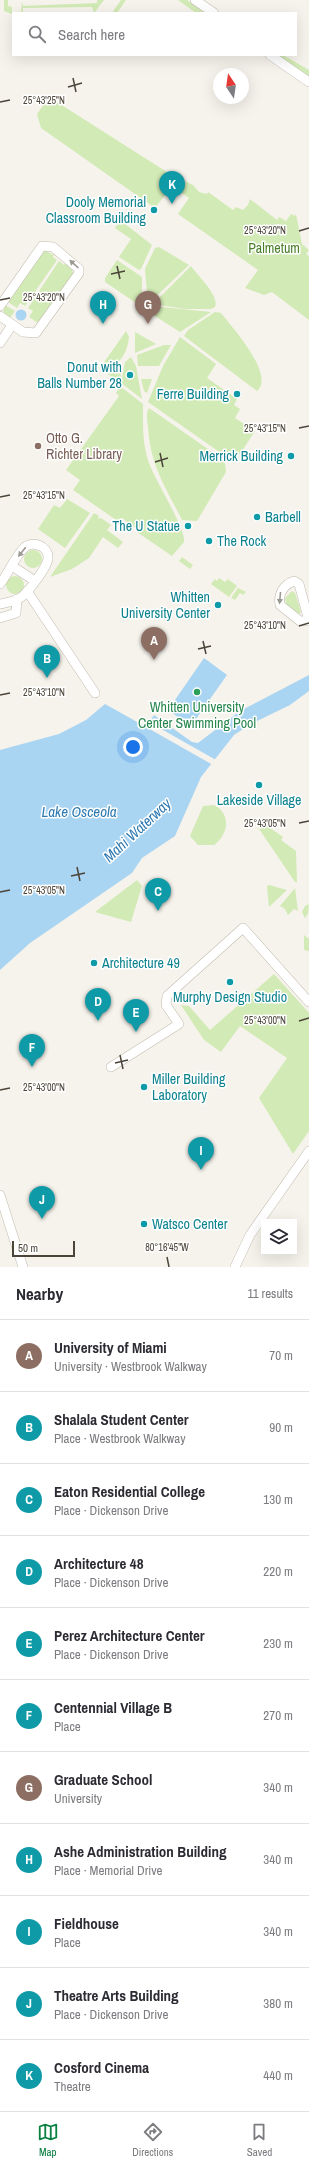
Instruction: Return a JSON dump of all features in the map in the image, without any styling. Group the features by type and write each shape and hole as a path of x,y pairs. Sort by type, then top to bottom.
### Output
{"street":[{"path":"195,0 213,12"},
{"path":"271,56 309,82"},
{"path":"0,306 42,246 53,248 79,268 79,273 36,333 28,334 0,316"},
{"path":"0,343 12,325"},
{"path":"0,584 24,548 31,544 43,547 46,550 49,556 48,563 27,592 17,599 0,604"},
{"path":"12,566 35,581"},
{"path":"27,592 95,693"},
{"path":"0,618 16,613 17,599"},
{"path":"111,1067 179,1024 166,1005 167,996 243,928 309,1002"},
{"path":"235,1267 250,1235 309,1151"},
{"path":"0,1195 3,1211 24,1267"}],"green space":[{"path":"4,0 8,0 8,6 12,7 12,14 4,11"},
{"path":"97,0 104,0 95,12 92,7 23,8 23,12 21,12 22,1 23,6 97,3"},
{"path":"121,0 126,0 118,12 113,12"},
{"path":"178,0 187,0 205,12 195,12"},
{"path":"276,56 285,56 309,70 309,79"},
{"name":"Palmetum","path":"49,97 170,174 193,185 199,192 207,194 208,192 233,210 236,207 243,210 248,205 250,199 277,220 279,217 286,221 291,214 295,216 296,214 302,244 309,250 306,254 309,256 309,320 272,292 264,295 245,288 258,270 178,214 189,198 172,186 155,208 41,128 37,114"},
{"path":"120,220 152,245 141,269 139,270 119,257 131,239 115,228"},
{"path":"159,247 189,265 148,304 145,269 155,248"},
{"path":"46,251 54,255 53,257 57,260 25,306 20,303 17,308 8,302 42,252"},
{"path":"117,260 142,277 142,307 105,282 105,278"},
{"path":"59,261 72,268 73,274 38,323 29,317 33,311 28,308"},
{"path":"191,266 214,297 216,302 215,307 211,309 185,309 153,304"},
{"path":"5,305 15,311 10,318 3,312"},
{"path":"151,306 211,312 180,332 147,311"},
{"path":"215,312 221,313 242,339 257,363 261,374 261,384 257,391 184,336 188,330"},
{"path":"126,331 129,337 127,349 122,358 106,372 100,368"},
{"path":"135,332 156,344 135,353"},
{"path":"180,337 216,364 207,378 237,399 234,405 240,409 235,418 255,431 240,454 225,456 148,402 163,366"},
{"path":"164,345 171,345 159,366 138,366 137,355"},
{"path":"131,357 136,366 142,399 121,383 125,362"},
{"path":"122,364 120,382 108,374"},
{"path":"141,379 152,379 147,393 144,391"},
{"path":"120,386 143,404 143,434 149,463 183,536 184,542 172,556 137,532 138,530 122,518 119,522 73,490 80,480 66,470 119,396 116,393"},
{"path":"149,408 218,456 225,463 226,472 197,521 182,520 159,475 149,440 147,412"},
{"path":"67,499 90,513 65,548 38,529 54,505 60,508"},
{"path":"94,513 99,516 98,519 101,518 111,525 107,530 123,542 118,548 103,537 89,558 72,569 50,577"},
{"path":"33,550 39,553 42,559 39,565 33,568 27,565 24,559 27,553"},
{"path":"182,557 193,565 190,569 179,561"},
{"path":"15,576 21,579 24,585 21,591 15,594 9,591 6,585 9,579"},
{"path":"219,578 225,582 228,579 237,586 229,597 211,584 215,579 217,581"},
{"path":"238,588 246,592 243,595 240,593 235,600 231,598"},
{"path":"292,591 295,593 301,612 299,614 286,604 285,598"},
{"path":"214,805 224,814 226,819 225,830 219,841 214,845 198,845 190,836 203,806"},
{"path":"257,819 283,837 281,840 296,851 297,882 295,882 253,820"},
{"path":"137,880 142,886 131,922 95,912"},
{"path":"269,885 287,890 269,907 267,886"},
{"path":"295,888 298,911 294,909 288,915 285,909 280,906"},
{"path":"309,904 308,914 305,918 302,912 305,906"},
{"path":"304,935 309,939 309,951 304,950"},
{"path":"274,974 309,1013 309,1131 293,1154 259,1098 287,1058 240,1026 221,1052 204,1040 181,1005 189,1006 210,1030"}],"water":[{"path":"19,310 23,310 25,311 25,319 19,320 16,317 16,313"},
{"name":"Whitten University Center Swimming Pool","path":"204,658 227,675 191,726 168,710"},
{"name":"Lake Osceola","path":"309,675 309,691 290,705 249,725 234,735 201,777 175,836 142,858 132,873 30,943 0,970 0,750 59,734 86,720 105,704 146,727 154,715 192,742 198,743 240,711"}],"pier":[{"path":"149,722 216,760 213,765 146,727"}],"place":[{"name":"Cosford Cinema","path":"172,204"},
{"name":"Dooly Memorial Classroom Building","path":"154,210"},
{"name":"Ashe Administration Building","path":"103,324"},
{"name":"Graduate School","path":"148,324"},
{"name":"Donut with Balls Number 28","path":"130,375"},
{"name":"Ferre Building","path":"237,394"},
{"name":"Otto G. Richter Library","path":"38,446"},
{"name":"Merrick Building","path":"291,456"},
{"name":"Barbell","path":"257,517"},
{"name":"The U Statue","path":"188,526"},
{"name":"The Rock","path":"209,541"},
{"name":"Whitten University Center","path":"218,605"},
{"name":"University of Miami","path":"154,660"},
{"name":"Shalala Student Center","path":"47,678"},
{"name":"Whitten University Center Swimming Pool","path":"197,692"},
{"name":"Lakeside Village","path":"259,785"},
{"name":"Eaton Residential College","path":"158,911"},
{"name":"Architecture 49","path":"94,963"},
{"name":"Murphy Design Studio","path":"230,982"},
{"name":"Architecture 48","path":"98,1021"},
{"name":"Perez Architecture Center","path":"136,1032"},
{"name":"Centennial Village B","path":"32,1067"},
{"name":"Miller Building Laboratory","path":"144,1087"},
{"name":"Fieldhouse","path":"201,1170"},
{"name":"Theatre Arts Building","path":"42,1219"},
{"name":"Watsco Center","path":"144,1224"}],"water label":[{"name":"Mahi Waterway","path":"137,830"}]}
